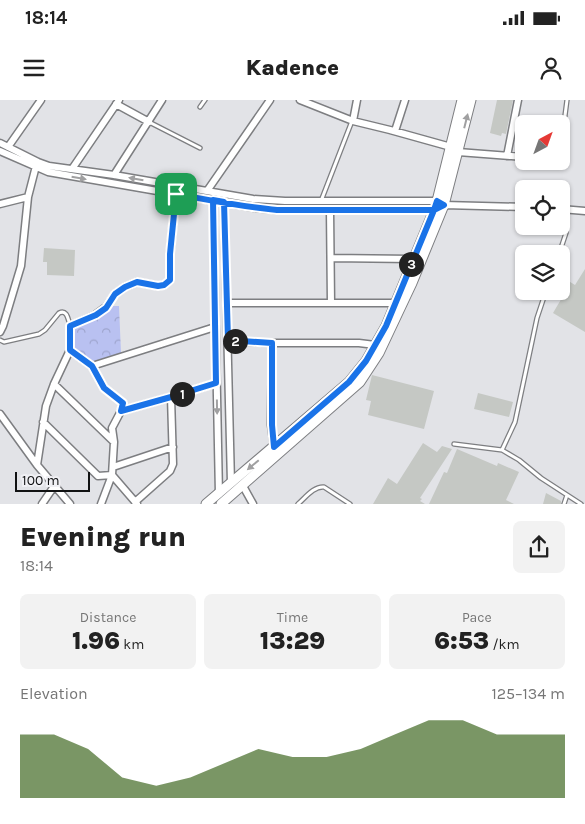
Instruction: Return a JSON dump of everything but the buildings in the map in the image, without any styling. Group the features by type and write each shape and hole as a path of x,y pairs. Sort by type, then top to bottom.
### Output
{"street":[{"path":"8,147 41,100"},
{"path":"114,175 162,100"},
{"path":"207,191 270,100"},
{"path":"300,100 352,121 396,131 454,150 515,156"},
{"path":"352,121 356,100"},
{"path":"396,131 404,100"},
{"path":"454,150 462,100"},
{"path":"221,504 360,382 379,353 412,283 471,100"},
{"path":"507,156 518,100"},
{"path":"72,169 117,102 149,122"},
{"path":"0,143 48,172 255,208 330,210 438,205"},
{"path":"0,151 36,165 114,175 253,198 285,201 515,207"},
{"path":"0,332 21,266 28,197 36,165"},
{"path":"37,465 46,406 70,350 70,326 96,315 106,308 115,294 125,287 137,282 158,286 164,285 170,280 170,254 176,194"},
{"path":"0,204 28,197"},
{"path":"213,200 219,494"},
{"path":"224,202 231,484"},
{"path":"206,504 349,382 366,361 386,326 413,259 438,205"},
{"path":"330,210 331,303"},
{"path":"570,210 585,212"},
{"path":"331,258 413,259"},
{"path":"227,303 395,303"},
{"path":"92,366 215,326"},
{"path":"228,340 272,343 359,343 375,345"},
{"path":"272,343 272,425 274,447"},
{"path":"70,350 92,366 104,388 123,403 112,428 114,442 112,475 101,504"},
{"path":"121,411 216,383"},
{"path":"54,384 114,442"},
{"path":"112,475 136,503 170,471 173,464 171,397"},
{"path":"0,414 37,465 70,504"},
{"path":"43,422 98,476 112,475"},
{"path":"112,467 173,447"},
{"path":"42,504 55,485"},
{"path":"243,486 253,504"}],"lane":[{"path":"200,107 205,100"},
{"path":"565,115 567,100"},
{"path":"321,201 352,121"},
{"path":"149,122 200,148"},
{"path":"502,450 515,422 537,318 543,300"},
{"path":"0,340 4,342 36,335 44,330 61,312 64,312 66,315 70,326"},
{"path":"454,444 502,450 581,504"},
{"path":"298,504 320,487 325,488 350,504"},
{"path":"564,504 567,495"}],"green space":[{"path":"110,306 119,306 121,353 91,363 72,349 75,328 99,316"}],"route":[{"path":"176,194 170,254 170,280 164,285 158,286 137,282 125,287 115,294 106,308 96,315 70,326 70,350 92,366 104,388 123,403 121,411 216,383 213,200 224,202 228,340 272,343 272,425 274,447 349,382 366,361 386,326 434,210 444,205 437,201 434,210 277,210 176,194"}]}
